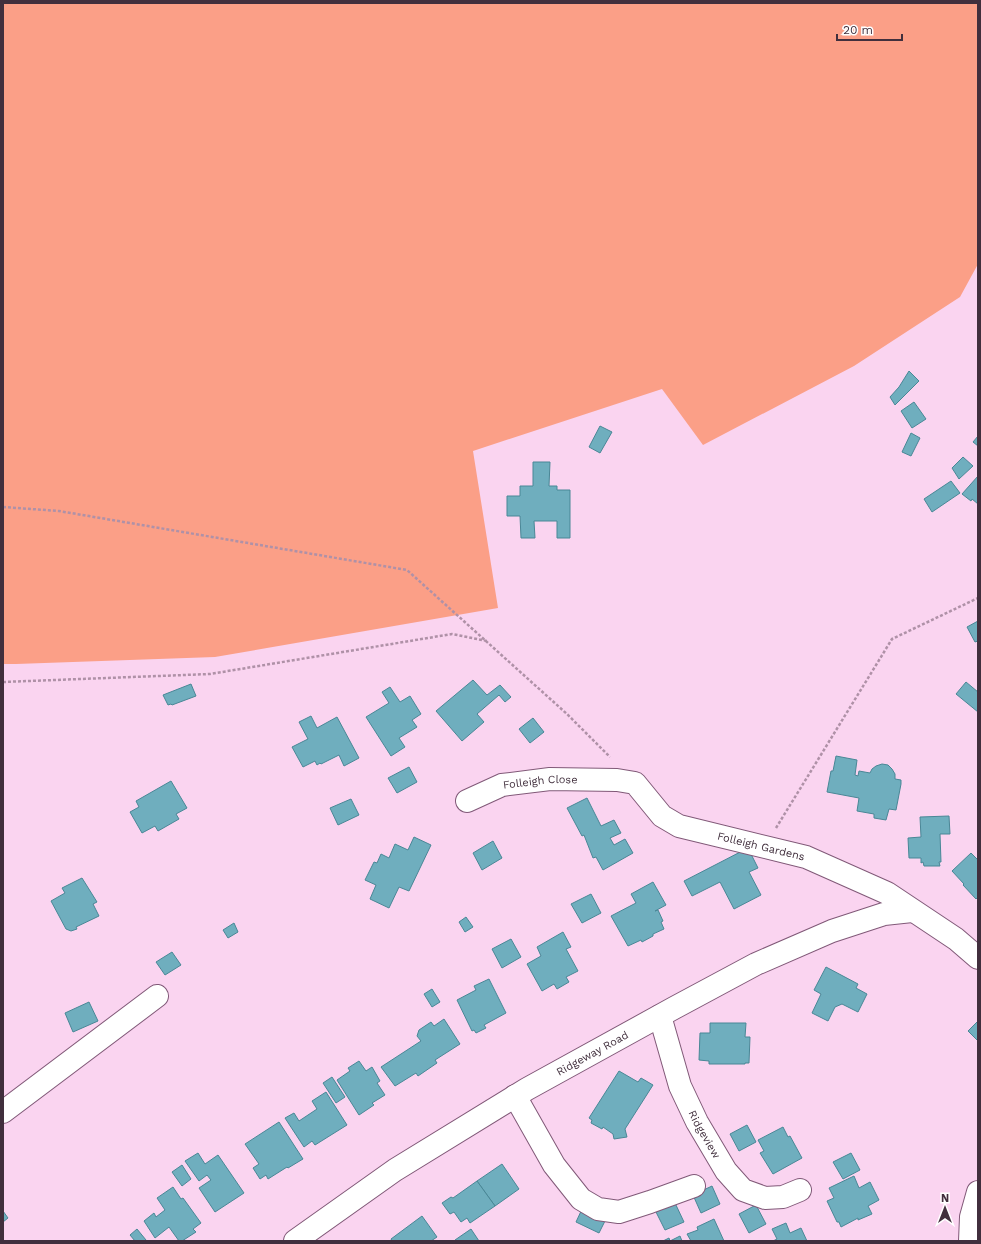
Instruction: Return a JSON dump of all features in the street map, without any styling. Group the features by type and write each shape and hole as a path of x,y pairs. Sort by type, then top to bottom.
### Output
{"street":[{"name":"Folleigh Close","path":"467,801 502,785 550,778 626,782"},
{"name":"Folleigh Gardens","path":"626,782 662,816 679,826 806,857 887,892 956,939 978,958"},
{"name":"Ridgeway Road","path":"295,1241 394,1170 515,1096 756,964 832,931 884,914 912,910"},
{"path":"3,1112 157,996"},
{"name":"Ridgeview","path":"660,1016 680,1086 697,1122 726,1171 743,1190 766,1198 783,1196 800,1190"},
{"path":"515,1096 554,1165 581,1199 598,1210 619,1212 694,1186"},
{"path":"970,1241 970,1217 978,1192"}],"path":[{"path":"3,507 59,511 407,570 567,714 626,782"},
{"path":"764,847 892,639 978,598"},
{"path":"3,682 210,674 452,634 488,642"}],"shaded area":[{"path":"3,3 978,3 978,264 960,297 854,366 703,445 662,389 473,451 498,608 215,657 3,664"}],"building":[{"path":"909,371 919,381 895,405 890,397 899,387"},
{"path":"914,402 926,419 912,428 901,411"},
{"path":"600,426 612,432 600,453 589,447"},
{"path":"911,433 920,438 911,456 902,452"},
{"path":"978,436 978,446 973,442"},
{"path":"963,457 973,466 959,479 952,468"},
{"path":"533,462 550,462 549,486 557,486 557,490 570,490 570,538 557,538 557,521 534,521 535,538 521,538 520,516 507,516 507,496 520,496 520,486 533,486"},
{"path":"978,476 978,504 962,494"},
{"path":"951,481 960,493 932,512 924,499"},
{"path":"978,621 978,641 975,642 967,627"},
{"path":"473,680 487,695 500,685 511,697 505,702 499,695 477,714 484,722 462,741 436,711"},
{"path":"966,682 978,692 978,712 956,694"},
{"path":"191,684 196,696 172,705 168,705 163,695"},
{"path":"390,687 400,702 410,696 421,714 412,720 417,727 399,738 405,747 391,756 366,717 389,703 382,692"},
{"path":"311,716 317,728 337,717 359,758 344,766 339,755 321,764 320,763 317,765 315,761 303,767 292,747 308,739 299,722"},
{"path":"533,718 544,732 530,743 519,729"},
{"path":"836,756 857,760 855,775 858,776 859,771 870,773 876,766 882,764 888,765 892,769 895,774 895,779 901,780 896,810 889,809 886,820 874,818 874,814 857,811 859,798 827,792 831,771 833,771"},
{"path":"409,767 417,782 397,793 388,778"},
{"path":"171,781 187,808 176,814 179,819 158,831 155,826 142,833 130,812 139,807 136,801"},
{"path":"587,798 601,826 614,820 621,833 610,838 614,845 625,839 633,853 603,870 596,857 593,858 584,835 582,836 567,808"},
{"path":"351,799 359,815 338,825 330,808"},
{"path":"949,816 950,834 940,834 940,866 924,866 923,862 921,863 921,858 909,858 908,838 921,837 920,817"},
{"path":"414,837 431,845 409,891 399,887 389,908 370,899 376,885 365,880 374,862 377,863 381,854 389,858 395,844 408,850"},
{"path":"493,841 502,858 482,870 473,853"},
{"path":"748,848 758,868 749,872 761,895 734,909 720,882 692,896 684,881"},
{"path":"971,853 978,860 978,897 976,899 952,871"},
{"path":"82,878 97,902 93,904 99,916 71,931 66,929 51,901 65,893 62,888"},
{"path":"653,882 666,905 655,911 658,910 663,921 661,922 664,929 653,934 653,936 642,942 641,940 628,946 611,916 636,903 631,894"},
{"path":"591,894 601,913 582,923 571,904"},
{"path":"466,917 473,927 465,932 459,922"},
{"path":"234,923 238,932 228,938 223,930"},
{"path":"563,932 571,947 566,949 578,971 566,977 569,982 557,989 554,984 542,991 527,964 541,956 537,947"},
{"path":"511,939 521,957 502,968 492,949"},
{"path":"172,952 181,965 165,975 156,962"},
{"path":"826,967 858,984 856,988 867,994 858,1012 842,1004 835,1007 828,1021 812,1013 821,994 814,990"},
{"path":"489,979 506,1013 484,1025 486,1028 476,1033 474,1030 472,1031 457,1000 476,990 474,986"},
{"path":"432,989 440,1002 432,1007 424,994"},
{"path":"89,1002 98,1021 73,1032 65,1013"},
{"path":"444,1019 460,1044 435,1060 437,1063 418,1076 416,1073 395,1086 381,1067 421,1041 417,1036 419,1030 431,1022 434,1026"},
{"path":"978,1021 978,1041 968,1031"},
{"path":"710,1023 746,1023 745,1037 750,1037 749,1063 709,1064 709,1061 699,1060 700,1033 710,1033"},
{"path":"359,1061 366,1071 372,1067 380,1081 377,1083 385,1095 372,1103 374,1105 359,1115 337,1080 350,1071 348,1068"},
{"path":"619,1071 638,1082 641,1078 653,1085 625,1129 627,1137 614,1139 613,1134 603,1127 602,1129 591,1123 592,1120 589,1118"},
{"path":"332,1077 345,1097 336,1103 323,1083"},
{"path":"326,1092 347,1125 315,1145 312,1141 304,1147 285,1118 294,1113 299,1121 317,1109 312,1101"},
{"path":"279,1122 303,1159 268,1179 266,1175 260,1179 253,1168 259,1164 245,1144"},
{"path":"747,1125 756,1142 739,1151 730,1134"},
{"path":"783,1127 788,1137 790,1136 802,1158 773,1174 760,1153 764,1151 758,1140"},
{"path":"198,1153 205,1164 218,1155 244,1193 215,1212 199,1188 211,1180 207,1175 199,1181 185,1161"},
{"path":"851,1153 860,1170 843,1179 833,1162"},
{"path":"502,1164 519,1189 495,1206 477,1181"},
{"path":"182,1165 191,1179 182,1186 172,1172"},
{"path":"854,1176 859,1188 870,1182 879,1200 868,1206 872,1214 858,1220 858,1218 841,1227 827,1201 834,1198 829,1188"},
{"path":"477,1181 495,1206 470,1223 467,1218 461,1222 454,1212 450,1214 442,1203 451,1197 453,1198"},
{"path":"712,1186 720,1204 701,1213 693,1195"},
{"path":"173,1187 201,1223 193,1229 196,1232 182,1241 179,1241 169,1227 155,1238 144,1221 154,1213 156,1217 165,1210 157,1198"},
{"path":"675,1203 684,1222 665,1230 656,1212"},
{"path":"756,1205 766,1224 749,1233 739,1214"},
{"path":"583,1207 606,1219 599,1233 576,1222"},
{"path":"3,1211 8,1218 3,1222"},
{"path":"422,1216 437,1237 431,1241 392,1241 391,1239"},
{"path":"714,1219 724,1241 691,1241 687,1234 698,1230 697,1227"},
{"path":"786,1223 790,1233 801,1228 807,1241 773,1241 777,1239 772,1229"},
{"path":"137,1229 146,1240 145,1241 135,1241 130,1235"},
{"path":"471,1229 479,1241 455,1240"},
{"path":"680,1236 682,1241 670,1241"},
{"path":"669,1238 670,1241 663,1241"}]}
